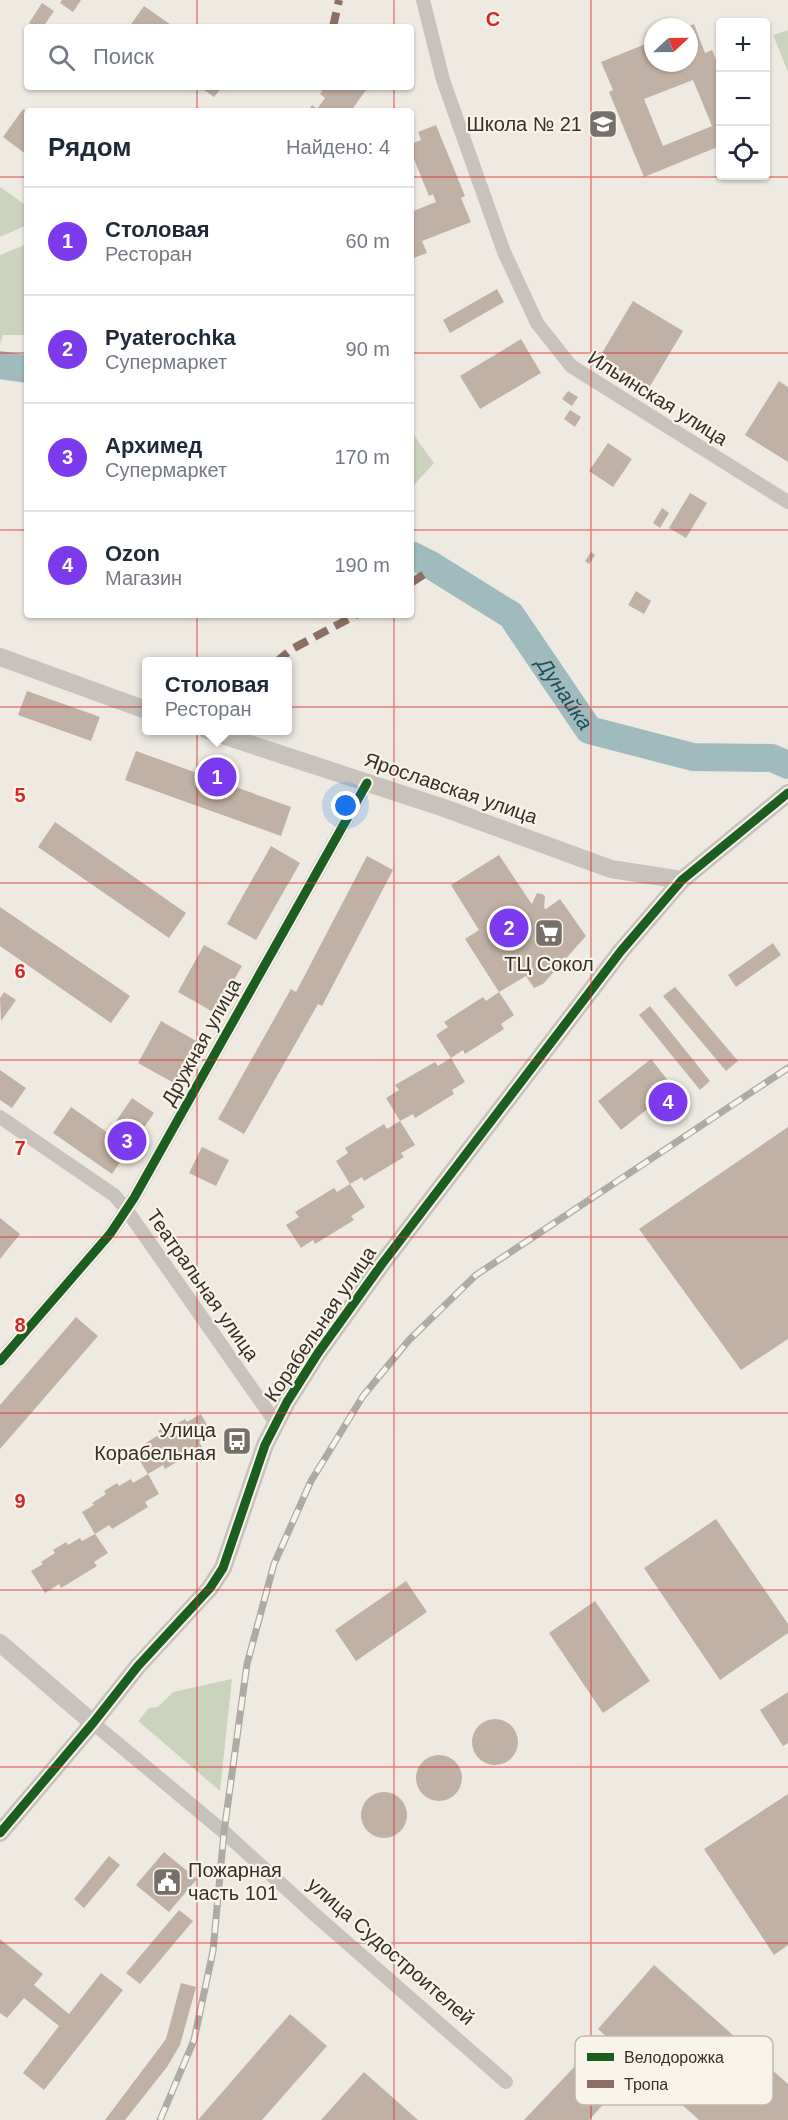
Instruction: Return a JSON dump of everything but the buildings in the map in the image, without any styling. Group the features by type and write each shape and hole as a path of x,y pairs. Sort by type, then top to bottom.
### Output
{"street":[{"name":"Ильинская улица","path":"423,0 443,80 500,241 537,322 572,366 788,502"},
{"path":"0,657 142,708"},
{"name":"Ярославская улица","path":"222,735 444,808 611,869 682,880"},
{"name":"Дружная улица","path":"0,1361 110,1234 134,1198 367,783"},
{"name":"Корабельная улица","path":"0,1833 138,1666 196,1606 223,1568 263,1451 276,1423 305,1372 364,1288 621,951 682,880 785,795"},
{"name":"Театральная улица","path":"0,1116 114,1195 276,1423"},
{"name":"улица Судостроителей","path":"0,1643 224,1832 506,2082"}],"green space":[{"path":"788,30 788,72 773,35"},
{"path":"0,187 24,204 24,226 0,237"},
{"path":"24,245 24,335 3,335 0,344 0,255"},
{"path":"414,435 434,463 414,485"},
{"path":"232,1679 220,1791 138,1721 149,1708 158,1707 173,1692"}],"waterway":[{"name":"Дунайка","path":"0,365 24,369"},
{"name":"Дунайка","path":"414,556 511,615 589,730 693,757 772,758 788,765"}],"railway":[{"path":"160,2120 194,2040 213,1951 224,1832 247,1664 274,1564 311,1481 363,1396 409,1340 476,1275 788,1068"}],"marked path":[{"path":"334,24 339,0"},
{"path":"414,581 426,573"},
{"path":"282,657 292,649 350,618"}],"cycle path":[{"path":"0,1361 110,1234 134,1198 367,783"},
{"path":"0,1833 138,1666 210,1588 223,1568 265,1445 287,1402 318,1353 382,1264 621,951 682,880 788,793"}],"place":[{"name":"Школа № 21","path":"603,124"},
{"name":"Столовая","path":"217,777"},
{"name":"Pyaterochka","path":"509,928"},
{"name":"ТЦ Сокол","path":"549,933"},
{"name":"Ozon","path":"668,1102"},
{"name":"Архимед","path":"127,1141"},
{"name":"Улица Корабельная","path":"237,1441"},
{"name":"Пожарная часть 101","path":"167,1882"}]}
